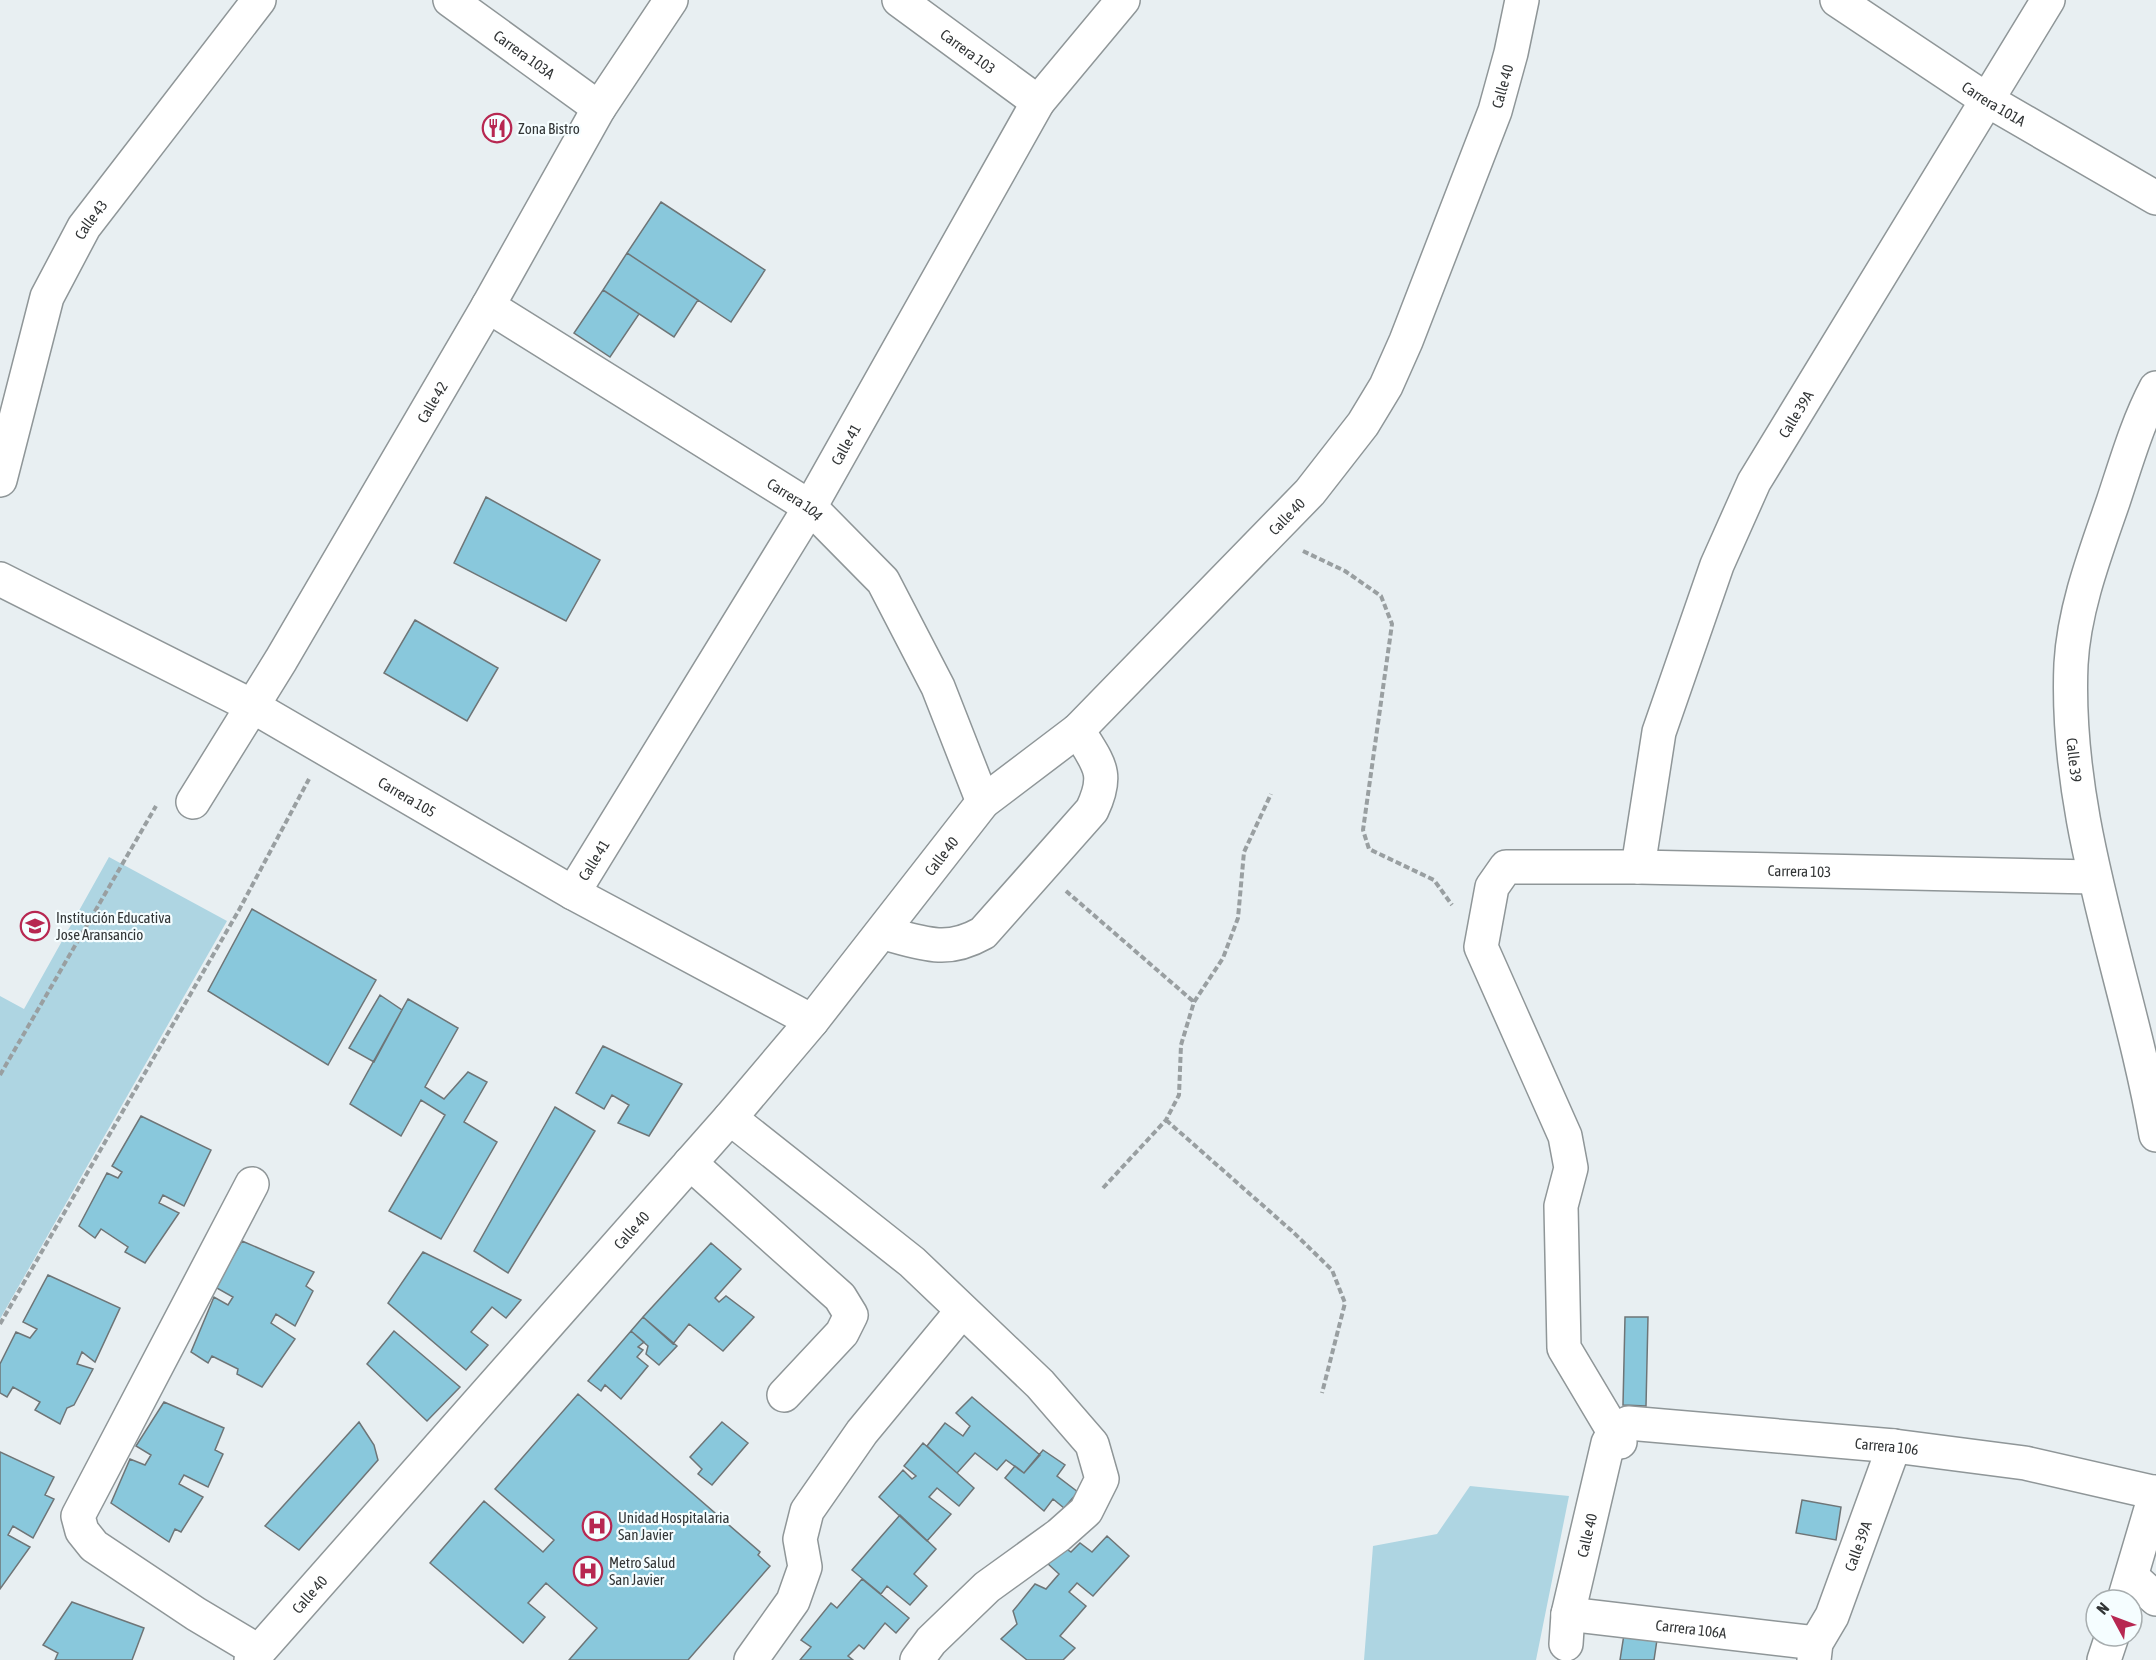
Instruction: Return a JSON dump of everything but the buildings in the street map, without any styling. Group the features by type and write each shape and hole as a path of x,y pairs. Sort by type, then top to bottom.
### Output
{"street":[{"name":"Calle 43","path":"0,480 47,297 79,237 259,0"},
{"name":"Carrera 103A","path":"450,0 599,108"},
{"name":"Calle 42","path":"193,802 488,306 599,108 671,0"},
{"name":"Carrera 103","path":"899,0 1038,102"},
{"name":"Calle 41","path":"573,893 810,507 1038,102 1123,0"},
{"name":"Calle 40","path":"255,1655 730,1118 812,1021 983,802 1078,730 1268,535 1341,455 1386,386 1496,111 1512,53 1522,0"},
{"name":"Carrera 101A","path":"1837,0 1987,100 2156,198"},
{"name":"Calle 39A","path":"1638,867 1659,732 1699,613 1726,544 1754,482 1907,236 2048,0"},
{"name":"Carrera 104","path":"488,306 810,507 883,581 938,687 983,802"},
{"name":"Calle 39","path":"2156,387 2130,451 2095,552 2080,606 2071,662 2073,745 2094,877 2105,915 2156,1135"},
{"name":"Carrera 105","path":"0,579 252,706 573,893 812,1021"},
{"path":"882,933 943,947 964,944 983,933 1092,810 1102,789 1100,768 1078,730"},
{"name":"Carrera 103","path":"1481,947 1492,887 1506,867 1638,867 2094,877"},
{"path":"1481,947 1566,1136 1571,1168 1561,1206 1564,1348 1618,1436"},
{"path":"730,1118 912,1262 1040,1384 1092,1444 1102,1479 1086,1511 1059,1535 987,1587 931,1641 917,1660"},
{"path":"690,1163 840,1297 851,1315 842,1333 784,1395"},
{"path":"252,1184 78,1516 82,1531 94,1546 255,1655"},
{"path":"751,1660 793,1601 805,1567 800,1539 807,1511 862,1432 962,1311"},
{"name":"Carrera 106","path":"1618,1436 1628,1423 1894,1446 2025,1463 2156,1492"},
{"name":"Calle 40","path":"1567,1629 1608,1443 1618,1436"},
{"name":"Calle 39A","path":"1815,1652 1832,1616 1894,1446"},
{"path":"2128,1588 2156,1492"},
{"name":"Carrera 106A","path":"1567,1629 1815,1652"}],"path":[{"path":"1268,535 1345,571 1381,596 1392,624 1363,830 1369,849 1434,880 1481,947"},
{"path":"0,1324 239,910 326,749"},
{"path":"1103,1188 1166,1120 1179,1095 1181,1045 1194,1002 1223,958 1238,918 1244,852 1271,794"},
{"path":"0,1075 159,802"},
{"path":"1041,869 1194,1002"},
{"path":"1166,1120 1293,1232 1332,1270 1345,1303 1322,1393"}],"shaded area":[{"path":"109,857 227,921 0,1319 0,996 24,1009"},
{"path":"1470,1486 1569,1496 1536,1660 1364,1660 1373,1546 1437,1534"}],"place":[{"name":"Zona Bistro","path":"497,128"},
{"name":"Institución Educativa Jose Aransancio","path":"35,926"},
{"name":"Unidad Hospitalaria San Javier","path":"597,1526"},
{"name":"Metro Salud San Javier","path":"588,1571"}]}
